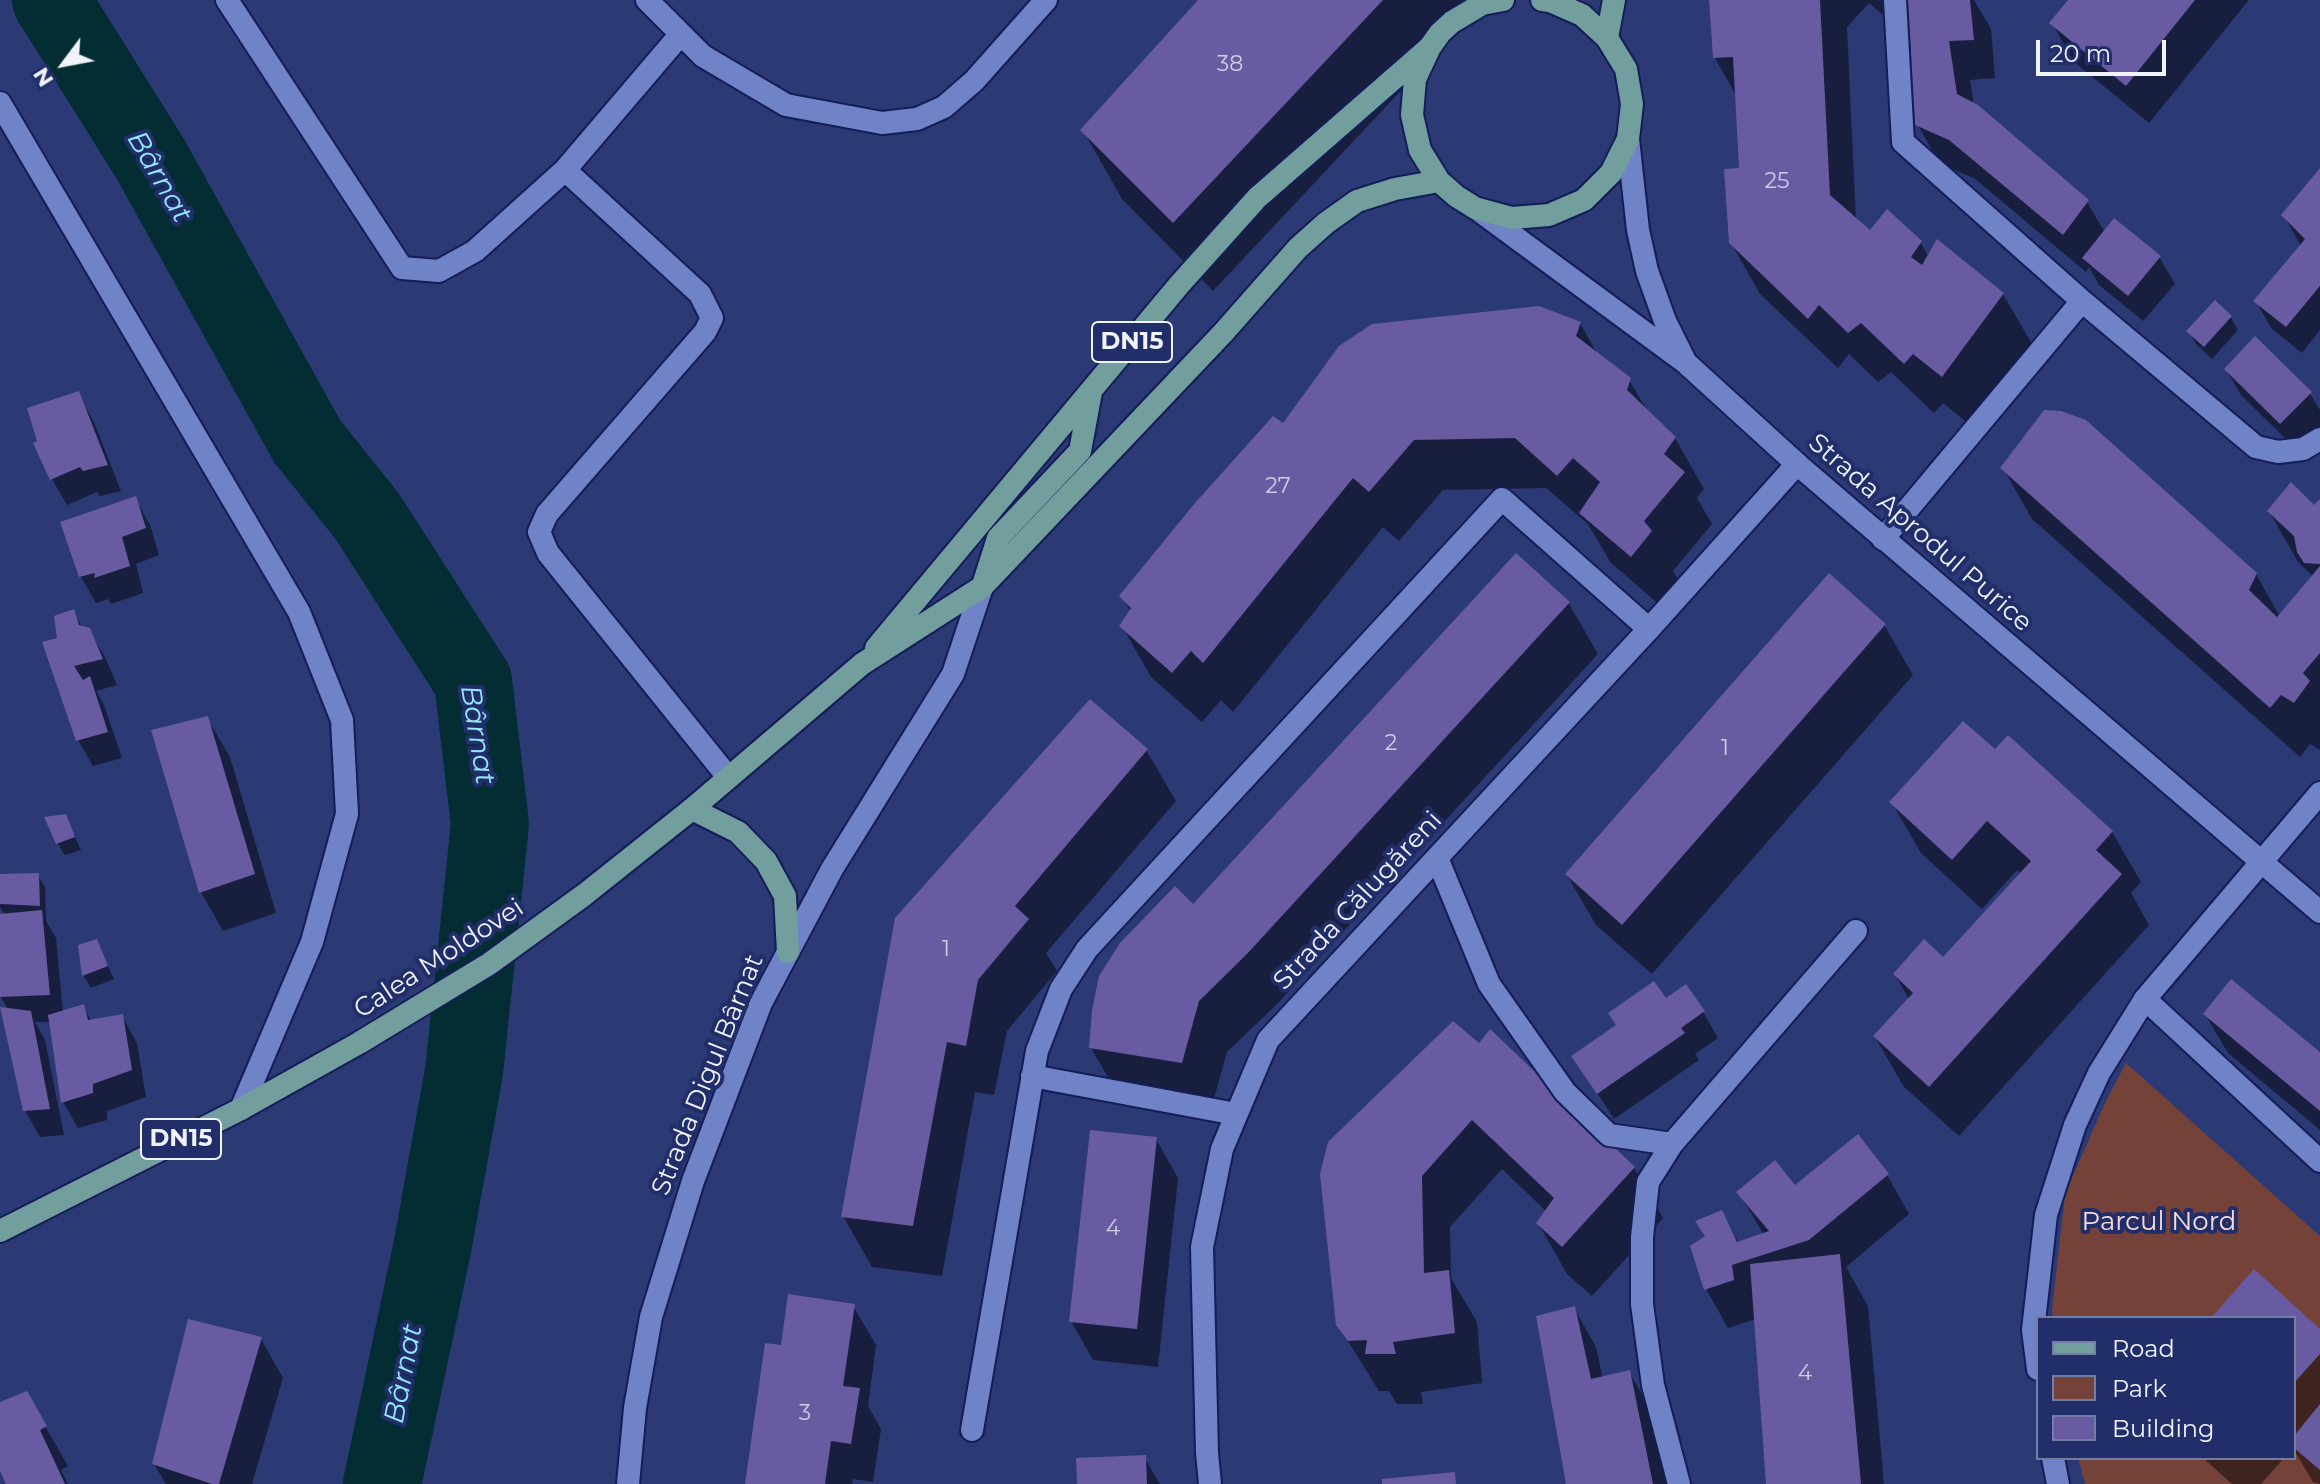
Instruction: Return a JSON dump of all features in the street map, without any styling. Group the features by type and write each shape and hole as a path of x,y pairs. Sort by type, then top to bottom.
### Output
{"main road":[{"name":"DN15","path":"862,664 1179,285 1257,198 1430,47 1474,0"},
{"name":"DN15","path":"1452,22 1482,4 1503,0"},
{"name":"DN15","path":"1430,47 1415,79 1412,115 1420,150 1439,181 1475,208 1512,218 1549,215 1584,200 1611,173 1628,139 1632,104 1626,69 1607,38 1582,15 1542,0"},
{"path":"1607,38 1614,0"},
{"name":"DN15","path":"862,664 982,587 1223,333 1298,248 1326,223 1357,201 1395,189 1439,181"},
{"path":"982,587 998,538 1080,451 1091,391"},
{"name":"Calea Moldovei","path":"0,1231 241,1109 359,1043 489,964 584,895 692,809 862,664"},
{"path":"692,809 738,832 766,861 785,896 788,952"}],"street":[{"path":"227,0 402,268 439,271 475,251 565,170 680,35"},
{"path":"647,0 703,56 786,105 882,123 917,119 944,107 974,81 1046,0"},
{"path":"1895,0 1903,142 2082,301 2256,447 2278,452 2303,449 2320,439"},
{"path":"0,103 299,612 342,720 347,814 312,942 241,1109"},
{"path":"1628,139 1638,230 1647,271 1665,321 1686,363"},
{"path":"565,170 700,294 712,318 705,332 547,514 539,532 548,553 728,777"},
{"name":"Strada Aprodul Purice","path":"1475,208 1686,363 1883,539 2320,912"},
{"path":"1883,539 2082,301"},
{"name":"Strada Călugăreni","path":"1210,1484 1202,1247 1222,1149 1268,1040 1649,629 1797,464"},
{"path":"972,1430 1037,1051 1061,989 1087,949 1502,499 1649,629"},
{"name":"Strada Digul Bârnat","path":"628,1484 635,1408 651,1317 693,1181 761,1003 832,869 953,674 982,587"},
{"path":"2036,1353 2033,1330 2046,1215 2075,1125 2099,1073 2145,999 2320,793"},
{"path":"1437,858 1489,984 1565,1092 1609,1135 1672,1144"},
{"path":"1679,1484 1653,1385 1642,1304 1642,1237 1648,1182 1672,1144 1856,931"},
{"path":"2145,999 2320,1161"},
{"path":"1032,1076 1236,1114"},
{"path":"2053,1460 2058,1484"}],"green space":[{"name":"Parcul Nord","path":"2126,1063 2320,1236 2320,1484 2085,1484 2079,1460 2296,1460 2296,1316 2053,1316 2065,1194"}],"building":[{"path":"1198,0 1383,0 1173,223 1080,130"},
{"path":"1709,0 1820,0 1830,195 1870,230 1887,209 1922,241 1911,257 1922,265 1937,239 2004,293 1942,377 1913,354 1904,364 1861,323 1848,333 1819,305 1808,319 1729,243 1724,169 1739,168 1733,57 1713,58"},
{"path":"1908,0 1970,0 1974,40 1949,41 1957,94 1978,105 2089,200 2063,235 1949,140 1915,125"},
{"path":"2068,0 2195,0 2126,86 2049,23"},
{"path":"2320,168 2320,286 2286,327 2253,301 2305,239 2281,215"},
{"path":"2114,218 2161,256 2128,296 2082,258"},
{"path":"2215,300 2232,316 2204,347 2186,331"},
{"path":"1539,306 1581,322 1576,336 1631,378 1627,390 1676,437 1664,454 1685,472 1644,521 1652,531 1631,557 1579,513 1600,482 1573,458 1557,476 1515,438 1414,440 1369,492 1353,478 1203,663 1191,651 1172,673 1119,626 1131,608 1119,596 1195,503 1273,416 1283,423 1339,346 1372,324"},
{"path":"2255,336 2312,392 2280,424 2224,369"},
{"path":"79,391 108,465 83,471 80,467 50,480 33,443 37,441 27,408"},
{"path":"2044,410 2061,411 2086,420 2257,573 2249,590 2277,617 2320,566 2320,653 2303,673 2310,681 2294,703 2281,695 2270,708 2000,468"},
{"path":"2291,482 2314,505 2320,499 2320,564 2304,563 2297,552 2294,536 2267,511"},
{"path":"136,496 146,528 122,537 130,566 94,578 95,573 79,577 60,522"},
{"path":"1516,553 1570,602 1247,954 1199,1001 1182,1063 1089,1048 1099,976 1120,943 1175,886 1193,904"},
{"path":"1829,573 1886,624 1622,925 1565,874"},
{"path":"74,609 79,625 90,628 103,659 74,666 83,680 90,676 108,732 76,741 42,642 57,638 54,616"},
{"path":"1090,699 1148,749 1015,906 1029,919 978,980 966,1046 947,1042 913,1226 841,1217 895,918"},
{"path":"208,716 255,874 199,893 151,730"},
{"path":"1963,721 1995,749 2008,735 2113,831 2096,850 2122,874 1929,1087 1873,1036 1913,993 1893,974 1924,939 1943,957 2031,861 1987,821 1952,860 1889,802"},
{"path":"66,814 75,837 56,844 44,817"},
{"path":"39,873 40,906 0,904 0,874"},
{"path":"42,910 50,995 0,997 0,914"},
{"path":"97,939 108,966 82,976 78,945"},
{"path":"2231,979 2320,1052 2320,1111 2203,1014"},
{"path":"1654,981 1666,998 1686,984 1705,1011 1681,1028 1685,1033 1597,1094 1571,1056 1616,1025 1608,1013"},
{"path":"84,1004 88,1020 123,1014 132,1070 93,1084 93,1093 61,1103 48,1015"},
{"path":"0,1007 31,1011 50,1109 23,1111"},
{"path":"1453,1021 1479,1043 1490,1029 1635,1167 1562,1247 1536,1223 1554,1198 1472,1120 1422,1176 1424,1273 1449,1270 1455,1333 1393,1342 1396,1354 1365,1354 1367,1340 1348,1341 1336,1325 1320,1174 1328,1142"},
{"path":"1090,1130 1157,1137 1137,1329 1069,1322"},
{"path":"1858,1134 1889,1174 1809,1240 1732,1265 1734,1280 1704,1290 1690,1246 1705,1236 1695,1221 1722,1210 1737,1242 1769,1231 1736,1192 1775,1160 1795,1185"},
{"path":"1840,1254 1861,1484 1766,1484 1750,1264"},
{"path":"2254,1269 2320,1329 2320,1354 2296,1381 2296,1316 2213,1316"},
{"path":"788,1294 855,1304 843,1386 860,1388 851,1444 831,1441 825,1484 745,1484 765,1343 781,1345"},
{"path":"1575,1306 1591,1379 1630,1370 1653,1484 1566,1484 1536,1316"},
{"path":"188,1319 262,1337 219,1484 152,1464"},
{"path":"27,1391 47,1426 40,1430 65,1484 6,1484 0,1471 0,1402"},
{"path":"2320,1404 2320,1470 2296,1450 2296,1434"},
{"path":"1146,1455 1147,1484 1077,1484 1076,1458"},
{"path":"1455,1472 1456,1484 1382,1484 1382,1479"}],"waterway":[{"name":"Bârnat","path":"51,0 151,160 307,441 367,516 473,681 490,824 464,1072 432,1249 382,1484"}]}
